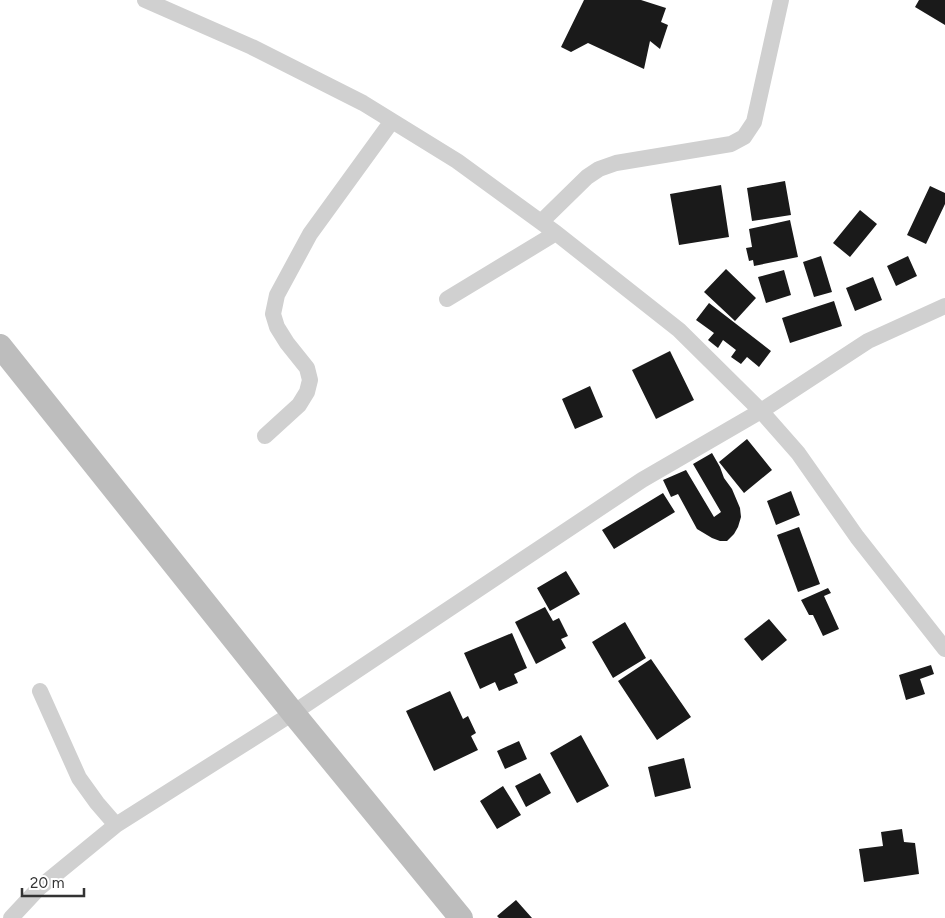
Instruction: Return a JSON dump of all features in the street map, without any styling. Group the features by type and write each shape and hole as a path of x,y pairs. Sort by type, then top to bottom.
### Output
{"main road":[{"path":"0,346 293,714 462,918"}],"street":[{"path":"146,0 252,47 363,103 457,161 556,233 679,330 761,411 798,453 857,537 945,649"},
{"path":"541,222 599,169 616,163 732,144 744,137 754,122 781,0"},
{"path":"265,436 298,405 307,392 310,380 307,368 287,344 277,327 273,314 277,294 310,234 392,121"},
{"path":"447,299 556,233"},
{"path":"11,918 39,888 116,825 293,714 642,480 761,411 868,341 945,306"},
{"path":"40,691 79,778 116,825"}],"building":[{"path":"584,0 641,0 666,8 661,22 668,25 660,49 650,41 644,69 588,43 571,52 561,47"},
{"path":"919,0 945,0 945,25 915,7"},
{"path":"785,181 791,215 752,221 747,188"},
{"path":"721,185 729,237 679,245 670,194"},
{"path":"930,186 945,193 945,204 926,244 907,235"},
{"path":"860,210 877,224 850,257 833,243"},
{"path":"790,220 798,257 754,266 753,260 749,261 746,248 752,247 749,229"},
{"path":"821,256 832,292 814,297 803,262"},
{"path":"908,256 917,276 896,286 887,266"},
{"path":"726,269 756,298 735,321 704,292"},
{"path":"784,270 791,295 766,303 758,277"},
{"path":"873,277 882,300 855,311 846,288"},
{"path":"834,301 842,326 790,343 782,318"},
{"path":"709,303 771,351 759,367 747,357 741,364 731,357 736,350 723,340 718,348 708,340 714,333 696,320"},
{"path":"670,351 694,400 656,419 632,370"},
{"path":"590,386 603,417 575,429 562,399"},
{"path":"747,439 772,470 744,493 719,462"},
{"path":"712,453 740,508 741,517 738,527 727,541 712,538 697,529 678,494 671,497 663,480 686,470 714,517 721,512 693,464"},
{"path":"791,491 800,515 776,525 767,501"},
{"path":"663,493 675,512 614,549 602,530"},
{"path":"799,527 820,584 798,592 777,535"},
{"path":"566,571 580,594 550,611 537,588"},
{"path":"828,588 831,593 824,596 839,629 823,636 813,615 809,615 801,600"},
{"path":"545,607 553,621 559,618 568,636 561,639 566,648 536,664 515,622"},
{"path":"769,619 787,640 762,661 744,639"},
{"path":"625,622 646,658 613,678 592,642"},
{"path":"512,633 527,668 514,674 518,683 499,691 495,682 480,689 464,653"},
{"path":"651,659 691,717 657,740 618,681"},
{"path":"931,665 934,674 920,679 925,694 906,700 899,675"},
{"path":"450,691 463,719 468,716 476,733 471,736 478,750 434,771 406,711"},
{"path":"581,735 609,786 577,803 550,753"},
{"path":"519,741 527,759 505,769 497,751"},
{"path":"684,758 691,788 655,797 648,767"},
{"path":"540,773 551,793 526,807 515,786"},
{"path":"503,786 521,815 497,829 480,801"},
{"path":"902,829 904,842 915,843 919,874 864,882 859,849 883,846 881,832"},
{"path":"516,900 532,918 499,918 497,916"}]}
